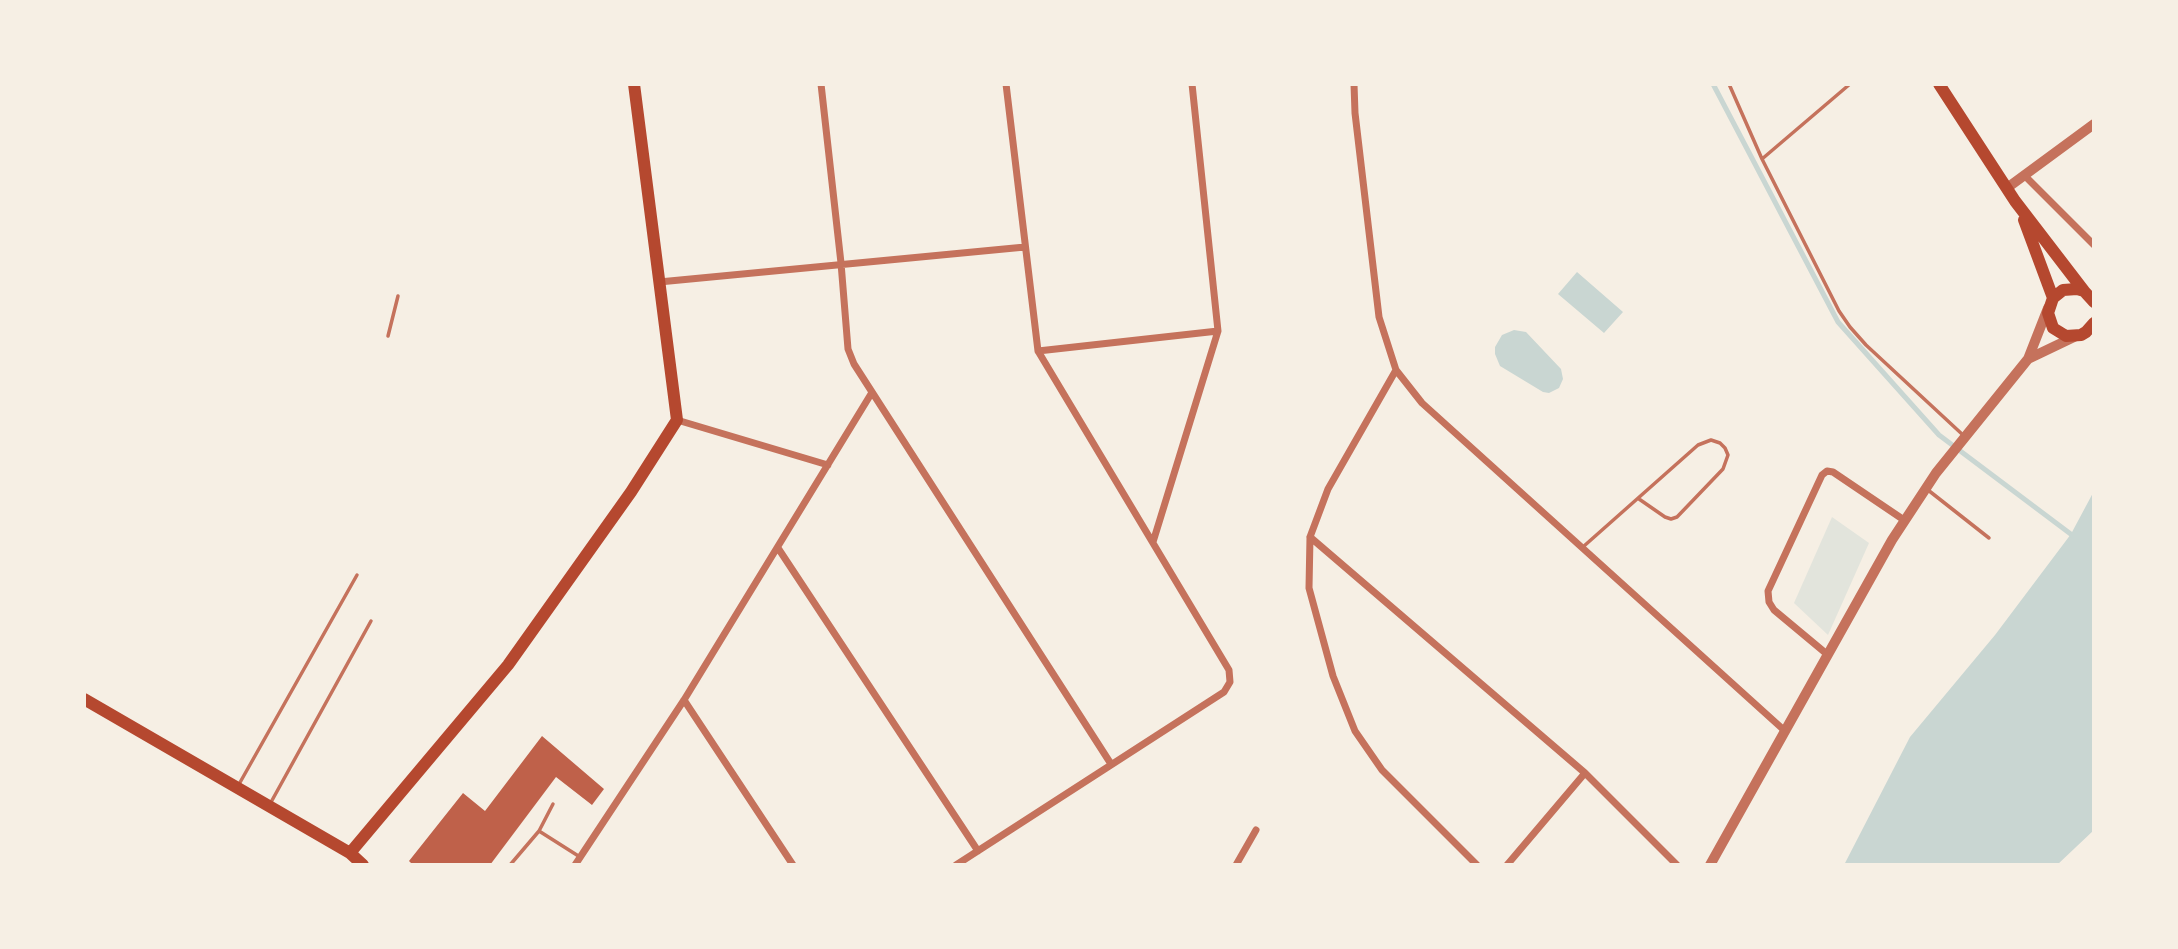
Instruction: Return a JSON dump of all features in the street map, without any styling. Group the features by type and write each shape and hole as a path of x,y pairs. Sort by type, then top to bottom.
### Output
{"main road":[{"path":"350,853 508,665 631,492 677,420 634,84"},
{"path":"1939,84 2015,201 2094,302"},
{"path":"2015,201 2033,242 2051,302 2050,321 2053,328 2066,336 2087,332"},
{"path":"2051,302 2063,290 2070,288 2084,291"},
{"path":"84,699 350,853 363,865"}],"street":[{"path":"821,84 848,349 854,364 1111,764"},
{"path":"956,865 1224,692 1230,682 1229,670 1038,351 1006,84"},
{"path":"1153,542 1218,331 1192,84"},
{"path":"1354,84 1379,317 1396,370 1422,403 1785,731"},
{"path":"2007,188 2094,124"},
{"path":"2025,176 2094,245"},
{"path":"659,282 1026,247"},
{"path":"1710,865 1904,520 1936,473 2028,359 2051,302"},
{"path":"1038,351 1218,331"},
{"path":"2028,359 2087,332"},
{"path":"1396,370 1328,489 1310,537 1309,588 1333,676 1355,731 1382,770 1477,865"},
{"path":"575,865 684,699 871,394"},
{"path":"677,420 828,465"},
{"path":"1828,655 1774,610 1769,602 1768,591 1822,475 1833,471 1904,520"},
{"path":"1310,537 1585,773 1677,865"},
{"path":"778,548 978,851"},
{"path":"684,699 793,865"},
{"path":"1507,865 1585,773"},
{"path":"1236,865 1256,830"}],"lane":[{"path":"1729,84 1762,159 1839,311 1866,345 1963,441"},
{"path":"1762,159 1850,84"},
{"path":"388,336 398,296"},
{"path":"1582,548 1698,445 1711,440 1725,448 1728,455 1723,469 1677,517 1665,517 1639,499"},
{"path":"1926,488 1989,538"},
{"path":"237,787 357,575"},
{"path":"269,806 371,621"},
{"path":"510,865 539,831 553,804"},
{"path":"539,831 580,857"}],"shaded area":[{"path":"1577,272 1623,312 1604,333 1558,294"},
{"path":"1514,330 1526,332 1561,369 1563,379 1559,388 1549,393 1543,392 1500,366 1495,347 1502,335"},
{"path":"2094,491 2094,830 2057,865 1844,865 1910,737 1995,635 2071,534"},
{"path":"1832,517 1869,543 1828,635 1794,603"}],"building":[{"path":"542,736 604,789 592,805 556,777 490,865 413,865 409,861 463,793 485,811"}],"waterway":[{"path":"1713,84 1838,322 1939,435 2076,538"}]}
